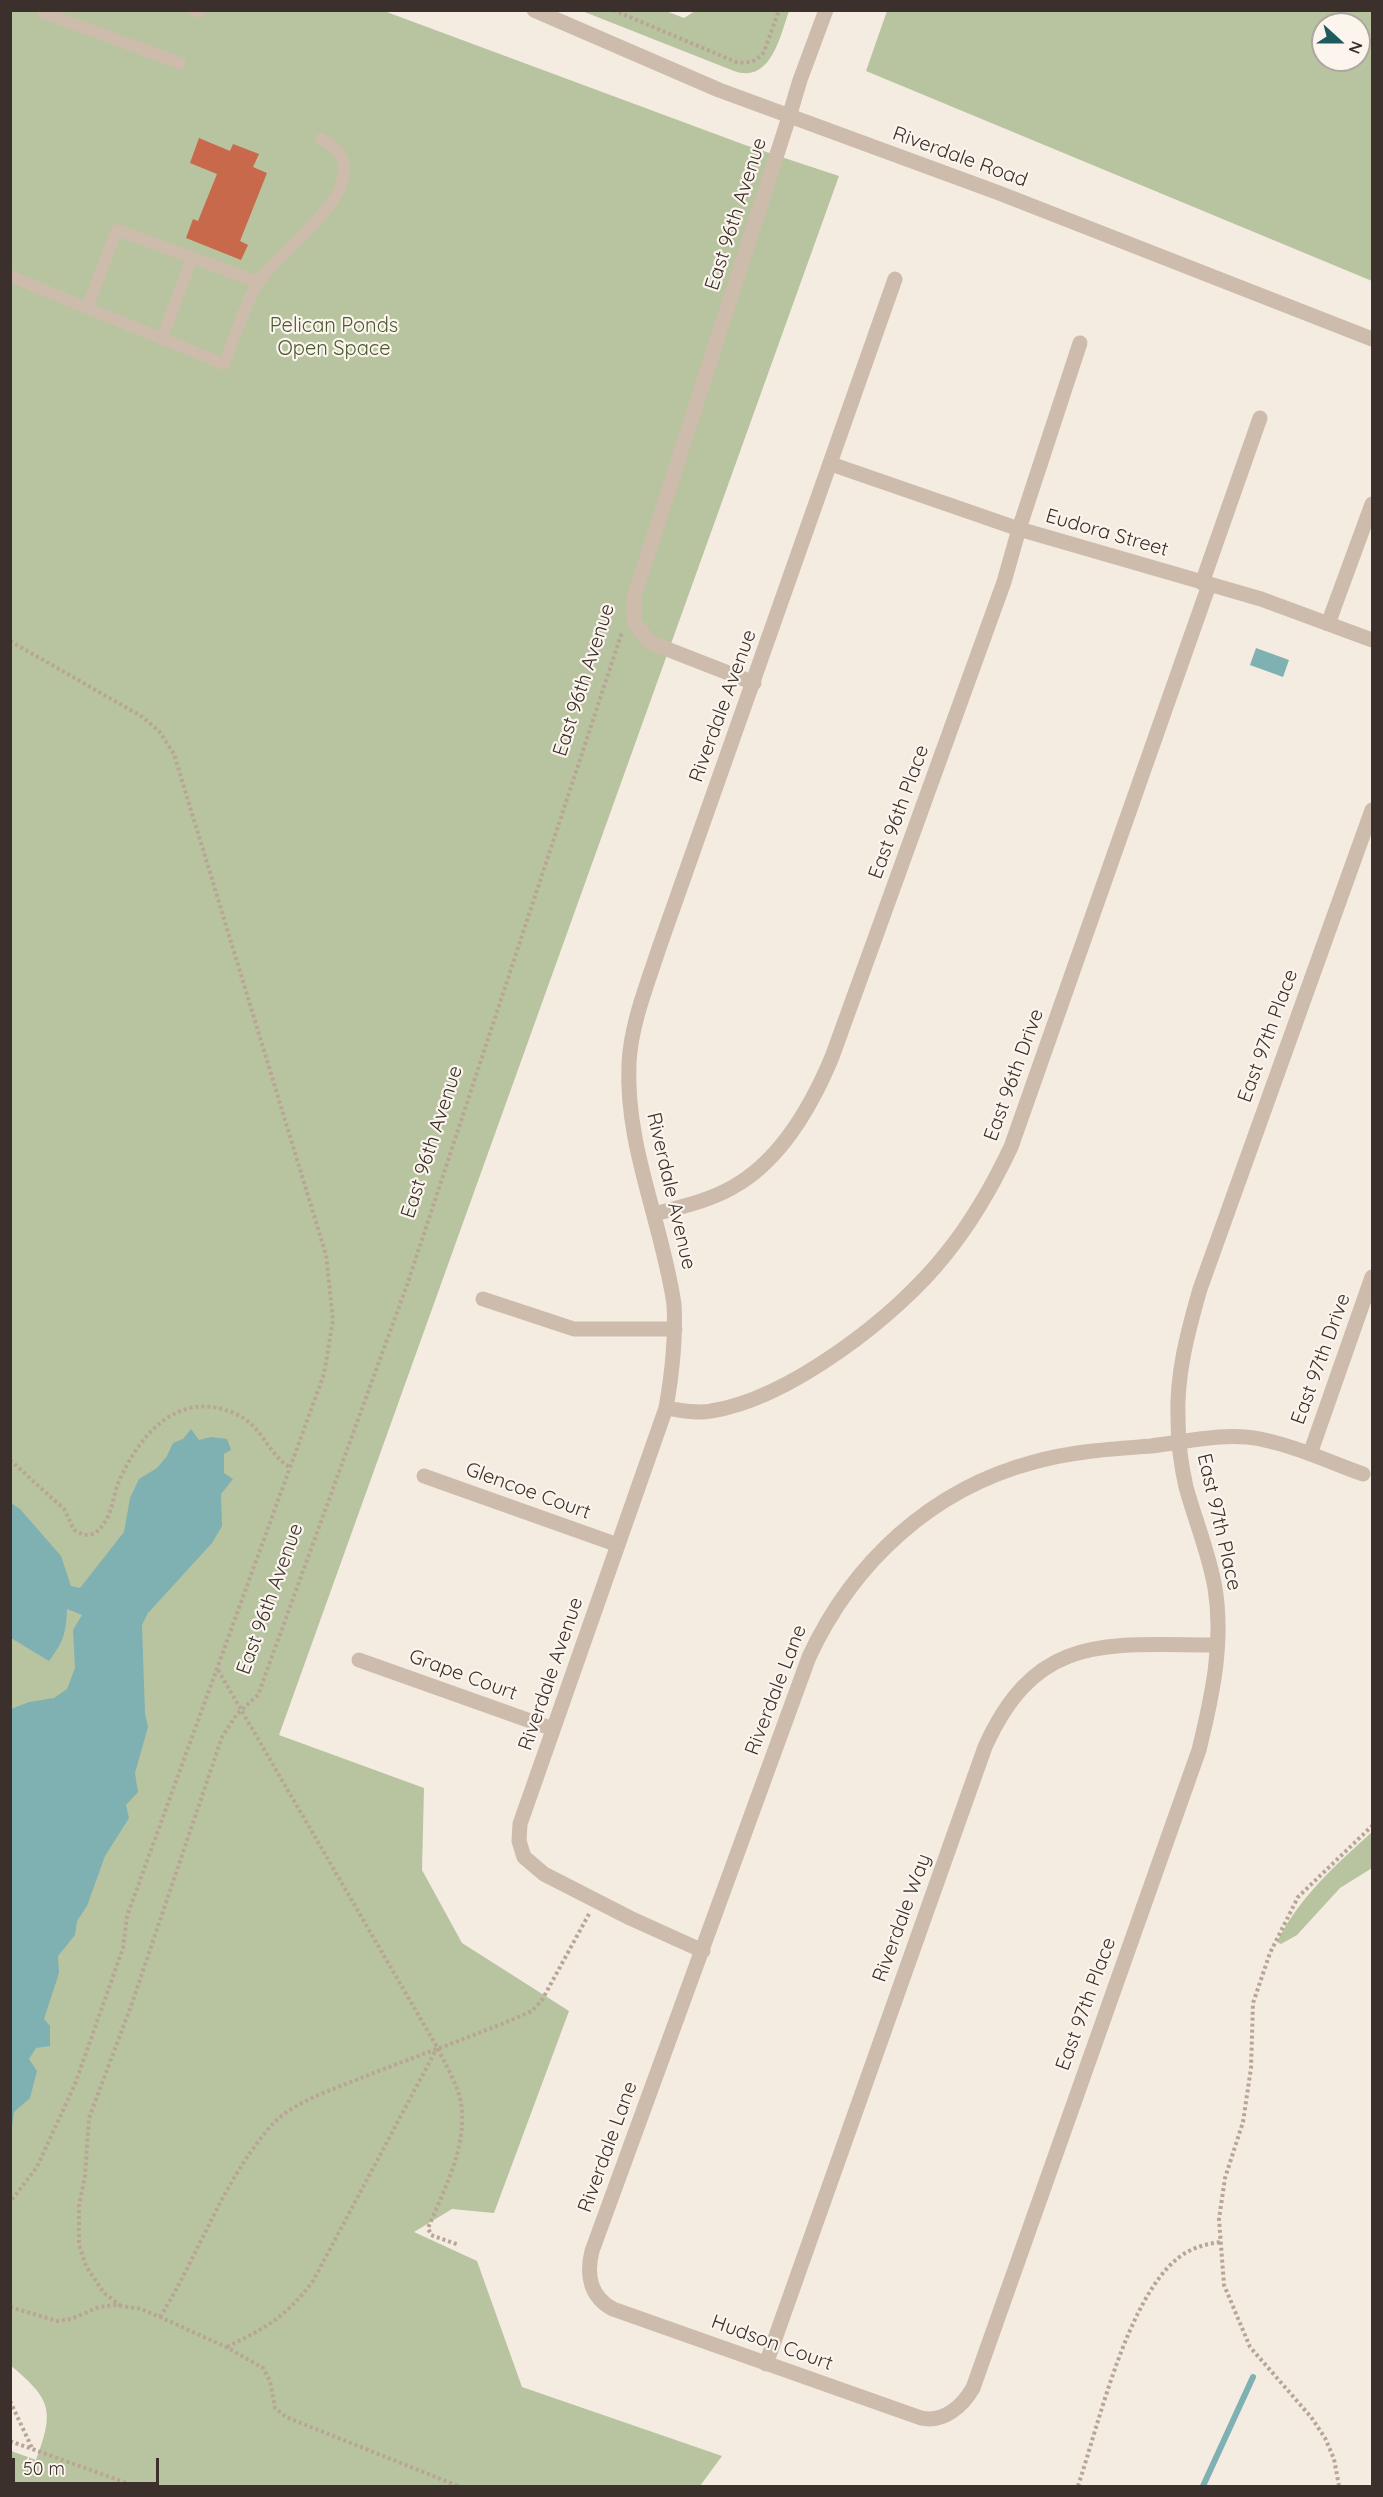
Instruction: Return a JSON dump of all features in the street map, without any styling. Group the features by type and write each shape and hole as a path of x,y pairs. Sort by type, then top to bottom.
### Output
{"street":[{"name":"Riverdale Road","path":"534,10 656,64 789,117 999,194 1372,339"},
{"name":"East 96th Avenue","path":"754,683 649,642 634,621 634,597 803,71 825,10"},
{"name":"Riverdale Avenue","path":"703,1951 544,1874 524,1857 521,1850 520,1824 666,1408 675,1329 671,1286 654,1214 644,1185 633,1130 629,1061 633,1034 659,948 896,279"},
{"name":"East 96th Place","path":"654,1214 718,1195 755,1172 783,1141 816,1093 840,1035 1004,582 1080,343"},
{"name":"East 96th Drive","path":"666,1408 694,1413 712,1411 759,1395 812,1370 884,1319 926,1278 975,1214 1011,1147 1206,584 1260,418"},
{"name":"Eudora Street","path":"831,464 1019,529 1261,599 1372,640"},
{"path":"1328,624 1372,504"},
{"name":"East 97th Place","path":"955,2410 972,2388 1199,1749 1211,1701 1217,1645 1215,1587 1186,1485 1180,1443 1178,1401 1182,1360 1200,1289 1372,810"},
{"name":"East 97th Drive","path":"1310,1454 1372,1277"},
{"path":"483,1299 573,1329 675,1329"},
{"name":"Riverdale Lane","path":"590,2278 589,2263 592,2251 808,1657 823,1627 845,1592 873,1558 899,1532 939,1504 995,1475 1072,1453 1244,1437 1260,1439 1310,1454 1363,1474"},
{"name":"Glencoe Court","path":"424,1476 618,1545"},
{"name":"Riverdale Way","path":"766,2364 985,1747 1003,1711 1028,1682 1044,1669 1084,1650 1116,1645 1217,1645"},
{"name":"Grape Court","path":"359,1660 553,1730"},
{"name":"Hudson Court","path":"590,2278 598,2299 613,2309 921,2418 929,2420 955,2410"}],"lane":[{"path":"43,11 180,63"},
{"path":"10,276 224,364 258,282 317,221 334,198 343,176 344,165 339,152 321,139"},
{"path":"87,308 117,230 258,282"},
{"path":"162,338 192,258"}],"path":[{"path":"613,10 725,57 748,63 759,58 764,52 779,10"},
{"name":"East 96th Avenue","path":"241,1710 258,1695 408,1282 622,631"},
{"path":"10,641 141,717 159,731 174,754 326,1255 333,1320 326,1363 291,1468 127,1916 123,1948 75,2084 37,2167 10,2202"},
{"path":"10,1460 64,1509 74,1530 84,1535 94,1534 110,1518 114,1496 122,1476 154,1426 167,1416 181,1411 206,1407 237,1414 249,1421 266,1439 280,1461 291,1468"},
{"path":"217,1669 437,2048 461,2101 463,2129 453,2164 428,2228 431,2235 459,2245"},
{"path":"121,2306 104,2293 86,2266 79,2245 79,2206 85,2176 89,2118 222,1737 241,1710"},
{"path":"1339,2487 1334,2459 1326,2438 1311,2417 1250,2348 1224,2285 1219,2219 1225,2178 1243,2122 1251,2068 1253,2004 1270,1953 1298,1897 1372,1826"},
{"path":"160,2316 172,2297 217,2205 246,2158 271,2125 307,2100 532,2011 542,2000 596,1900"},
{"path":"226,2347 273,2324 296,2304 313,2281 437,2048"},
{"path":"1078,2487 1128,2333 1146,2297 1164,2272 1179,2257 1202,2245 1221,2242"},
{"path":"10,2307 57,2321 71,2319 99,2307 121,2306 141,2309 160,2316 226,2347 263,2368 270,2381 275,2408 286,2417 458,2487"},
{"path":"10,2401 32,2448"},
{"path":"10,2440 135,2487"}],"green space":[{"name":"Pelican Ponds Open Space","path":"10,11 384,11 745,145 839,176 279,1735 424,1788 422,1870 462,1943 569,2011 494,2213 452,2209 414,2232 477,2261 522,2387 722,2456 700,2486 11,2486 11,2451 36,2460 46,2429 47,2417 46,2406 34,2387 10,2365"},
{"path":"582,11 666,11 684,18 695,11 789,11 772,55 757,71 747,73 734,71"},
{"path":"887,11 1372,11 1372,281 866,71"},
{"path":"1372,1832 1372,1868 1340,1888 1297,1935 1281,1944 1277,1942 1307,1896"}],"water":[{"path":"1256,648 1289,660 1283,677 1250,665"},
{"path":"191,1429 199,1440 211,1437 227,1439 231,1450 224,1454 224,1473 233,1479 221,1494 222,1526 212,1543 148,1613 142,1625 145,1713 148,1727 135,1773 138,1792 126,1805 129,1818 105,1856 87,1906 77,1921 75,1935 58,1956 59,1973 44,2019 50,2026 50,2046 36,2048 29,2059 37,2071 30,2098 14,2112 11,2134 11,1709 29,1702 54,1698 67,1689 75,1668 73,1630 82,1615 67,1609 63,1636 49,1661 11,1638 11,1503 20,1509 61,1556 71,1586 80,1588 124,1532 130,1498 139,1479 157,1468 167,1456 173,1443 183,1439"}],"building":[{"path":"199,138 230,151 233,144 259,154 253,167 267,173 240,241 248,245 241,260 186,238 193,219 198,221 217,174 190,163"}],"waterway":[{"path":"1203,2486 1253,2377"}]}
